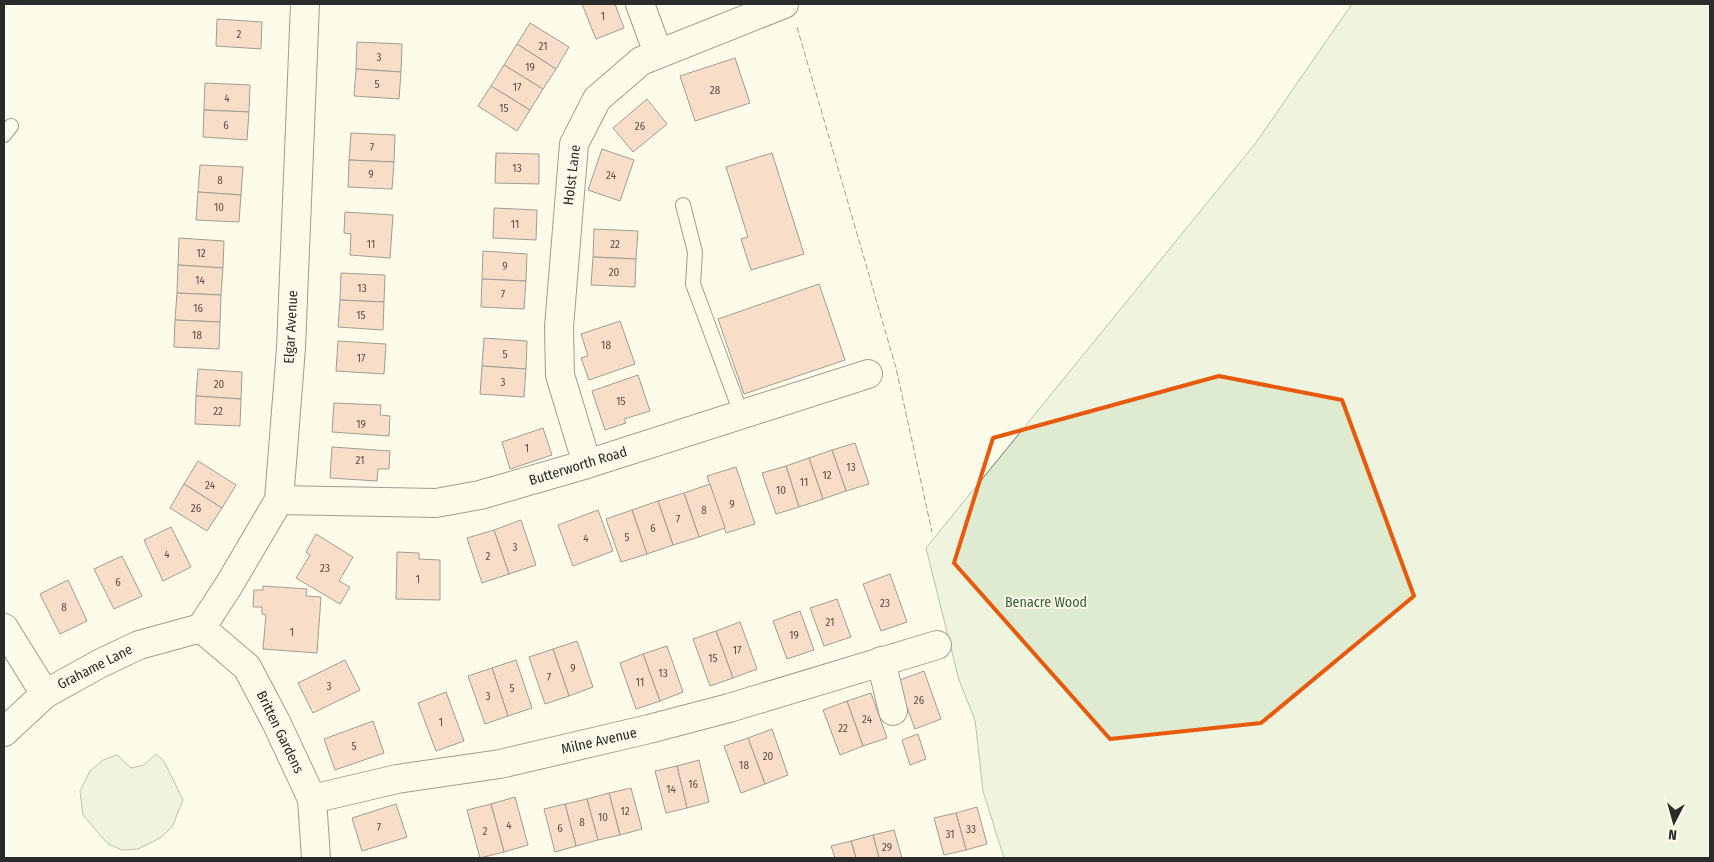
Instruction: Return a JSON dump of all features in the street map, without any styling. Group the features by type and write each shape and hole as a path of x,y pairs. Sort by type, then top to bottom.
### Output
{"street":[{"name":"Elgar Avenue","path":"201,628 279,500 291,348 305,4"},
{"path":"640,4 658,53"},
{"name":"Holst Lane","path":"587,464 560,375 559,327 574,144 597,100 641,61 784,4"},
{"name":"Butterworth Road","path":"279,500 436,503 480,495 587,464 868,374"},
{"path":"4,628 45,694"},
{"name":"Grahame Lane","path":"4,732 45,694 139,645 201,628"},
{"name":"Britten Gardens","path":"201,628 247,667 276,722 312,799 316,858"},
{"name":"Milne Avenue","path":"312,799 396,779 500,764 649,729 729,708 938,645"},
{"path":"880,661 893,711"}],"lane":[{"path":"683,205 695,252 693,284 741,414"}],"highlighted area":[{"path":"1219,376 1342,400 1414,596 1261,723 1110,739 954,563 993,438"}],"green space":[{"name":"Benacre Wood","path":"1352,4 1710,4 1710,858 1004,858 983,791 975,720 959,680 926,548 1255,144"},
{"path":"156,754 164,761 183,800 172,827 160,838 138,849 122,850 108,844 83,815 80,791 90,771 103,760 117,755 131,768 144,765"}],"building":[{"path":"582,4 615,4 624,28 596,39"},
{"path":"217,19 262,22 261,49 216,46"},
{"path":"530,23 569,47 556,69 517,44"},
{"path":"357,42 402,44 401,72 356,69"},
{"path":"517,44 556,69 543,89 504,65"},
{"path":"735,58 750,103 695,121 680,76"},
{"path":"504,65 543,89 530,110 491,86"},
{"path":"356,69 401,72 399,99 354,96"},
{"path":"205,83 250,85 249,112 204,110"},
{"path":"491,86 530,110 517,131 478,106"},
{"path":"647,99 667,124 633,152 613,128"},
{"path":"204,110 249,112 247,140 203,137"},
{"path":"351,133 395,135 394,162 349,160"},
{"path":"602,149 634,160 620,201 588,190"},
{"path":"496,153 539,154 539,184 495,183"},
{"path":"772,153 804,254 751,270 741,239 748,237 726,167"},
{"path":"349,160 394,162 392,189 348,187"},
{"path":"200,165 243,167 241,195 198,192"},
{"path":"198,192 241,195 239,222 196,220"},
{"path":"494,208 537,210 536,240 493,238"},
{"path":"345,212 393,215 390,258 350,255 351,234 344,233"},
{"path":"594,229 638,231 636,259 593,257"},
{"path":"179,238 224,241 223,268 178,265"},
{"path":"483,251 527,254 526,281 482,279"},
{"path":"593,257 636,259 635,287 591,285"},
{"path":"178,265 223,268 221,295 177,293"},
{"path":"341,273 385,275 384,302 340,300"},
{"path":"482,279 526,281 524,309 481,307"},
{"path":"819,284 845,360 744,394 718,319"},
{"path":"177,293 221,295 220,322 175,320"},
{"path":"340,300 384,302 383,330 338,327"},
{"path":"175,320 220,322 219,349 174,347"},
{"path":"620,321 635,364 589,380 581,358 588,356 581,334"},
{"path":"484,338 527,341 526,369 482,366"},
{"path":"338,341 386,344 384,374 336,371"},
{"path":"482,366 526,369 524,397 480,394"},
{"path":"198,369 242,372 241,399 196,396"},
{"path":"638,375 650,411 624,419 626,423 605,430 592,391"},
{"path":"196,396 241,399 240,426 195,424"},
{"path":"334,403 381,405 380,415 390,416 389,436 332,432"},
{"path":"543,428 552,455 510,469 502,442"},
{"path":"855,443 869,484 846,491 832,450"},
{"path":"332,447 390,451 389,469 378,469 377,481 330,478"},
{"path":"832,450 846,491 823,499 809,458"},
{"path":"809,458 823,499 799,507 786,466"},
{"path":"198,461 236,485 222,508 184,484"},
{"path":"786,466 799,507 776,514 762,473"},
{"path":"736,467 755,524 726,533 707,476"},
{"path":"184,484 222,508 207,531 170,508"},
{"path":"710,484 725,528 699,537 684,493"},
{"path":"684,493 699,537 673,545 658,501"},
{"path":"658,501 673,545 647,554 632,510"},
{"path":"598,510 613,551 573,566 558,525"},
{"path":"632,510 647,554 621,562 606,519"},
{"path":"521,520 536,565 509,574 494,530"},
{"path":"171,527 191,567 163,581 144,540"},
{"path":"494,530 509,574 482,583 467,538"},
{"path":"316,534 353,557 339,581 350,587 340,604 296,578 310,555 306,552"},
{"path":"397,552 419,553 419,559 440,560 440,600 396,599"},
{"path":"122,556 142,596 114,609 94,569"},
{"path":"890,574 907,622 881,631 863,584"},
{"path":"68,580 87,621 60,634 40,594"},
{"path":"263,586 307,589 306,596 321,597 317,653 263,649 266,615 262,614 262,607 253,607 254,590 263,590"},
{"path":"837,599 851,637 824,646 810,608"},
{"path":"800,611 814,650 787,659 773,621"},
{"path":"740,622 757,669 733,678 716,631"},
{"path":"716,631 733,678 710,686 693,639"},
{"path":"577,641 593,687 569,696 553,649"},
{"path":"667,646 683,692 660,701 643,654"},
{"path":"553,649 569,696 545,704 529,657"},
{"path":"643,654 660,701 636,709 620,663"},
{"path":"345,660 360,690 313,713 298,683"},
{"path":"516,660 532,708 508,716 492,668"},
{"path":"492,668 508,716 485,724 468,676"},
{"path":"924,671 941,719 915,729 897,681"},
{"path":"446,692 464,741 436,751 418,703"},
{"path":"871,693 887,738 863,746 847,701"},
{"path":"847,701 863,746 840,755 823,710"},
{"path":"373,721 384,753 335,770 324,739"},
{"path":"772,729 788,775 765,784 748,738"},
{"path":"918,734 926,759 910,765 902,740"},
{"path":"748,738 765,784 741,793 724,746"},
{"path":"699,760 709,802 687,808 677,766"},
{"path":"677,766 687,808 666,813 655,771"},
{"path":"631,788 642,829 620,835 609,793"},
{"path":"609,793 620,835 598,840 587,799"},
{"path":"515,797 528,845 504,852 491,804"},
{"path":"587,799 598,840 576,846 565,804"},
{"path":"396,804 407,837 362,851 352,818"},
{"path":"491,804 504,852 480,858 467,810"},
{"path":"565,804 576,846 555,852 544,809"},
{"path":"977,807 987,844 966,850 956,813"},
{"path":"956,813 966,850 944,855 934,818"},
{"path":"894,830 902,858 879,858 873,835"},
{"path":"873,835 879,858 856,858 851,841"},
{"path":"851,841 856,858 835,858 831,846"}],"fence":[{"path":"797,27 896,368 932,532"}]}
